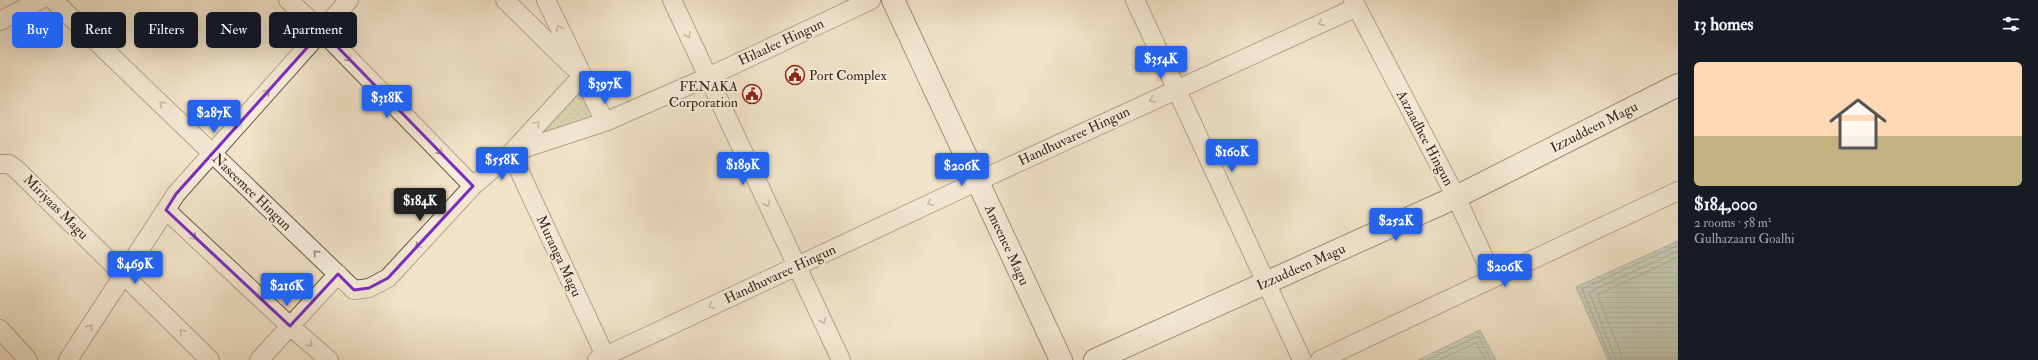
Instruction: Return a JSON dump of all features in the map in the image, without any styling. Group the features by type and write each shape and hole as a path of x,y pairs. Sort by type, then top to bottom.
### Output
{"main road":[{"name":"Ameenee Magu","path":"893,0 1061,360"},
{"name":"Izzuddeen Magu","path":"1095,360 1456,197 1678,85"}],"street":[{"path":"0,21 40,0"},
{"name":"Naseemee Hingun","path":"53,0 354,290 369,288 388,278 473,186"},
{"path":"339,12 349,0"},
{"path":"505,0 582,76"},
{"path":"546,0 604,122"},
{"path":"672,0 841,360"},
{"name":"Hilaalee Hingun","path":"511,153 604,122 708,77 871,0"},
{"path":"1135,0 1302,360"},
{"path":"297,4 304,12"},
{"name":"Handhuvaree Hingun","path":"603,359 796,266 1177,89 1355,4"},
{"name":"Aazaadhee Hingun","path":"1355,4 1456,197 1493,277"},
{"path":"68,360 176,194 307,48"},
{"path":"339,48 473,186 511,153 582,76"},
{"name":"Muranga Magu","path":"511,153 603,359"},
{"name":"Miriyaas Magu","path":"0,164 9,164 16,168 210,360"},
{"path":"1320,360 1493,277 1678,191"},
{"path":"166,210 290,326 329,360"},
{"path":"259,360 338,274"},
{"path":"0,329 28,360"}],"highlighted area":[{"path":"322,31 473,186 388,278 369,288 354,290 338,274 290,326 166,210 176,194"}],"shaded area":[{"path":"582,76 605,122 511,153"}],"water":[{"path":"1678,241 1678,360 1608,360 1576,287"},
{"path":"1480,330 1496,360 1418,360"}],"place":[{"name":"Port Complex","path":"795,75"},
{"name":"FENAKA Corporation","path":"752,94"}]}
